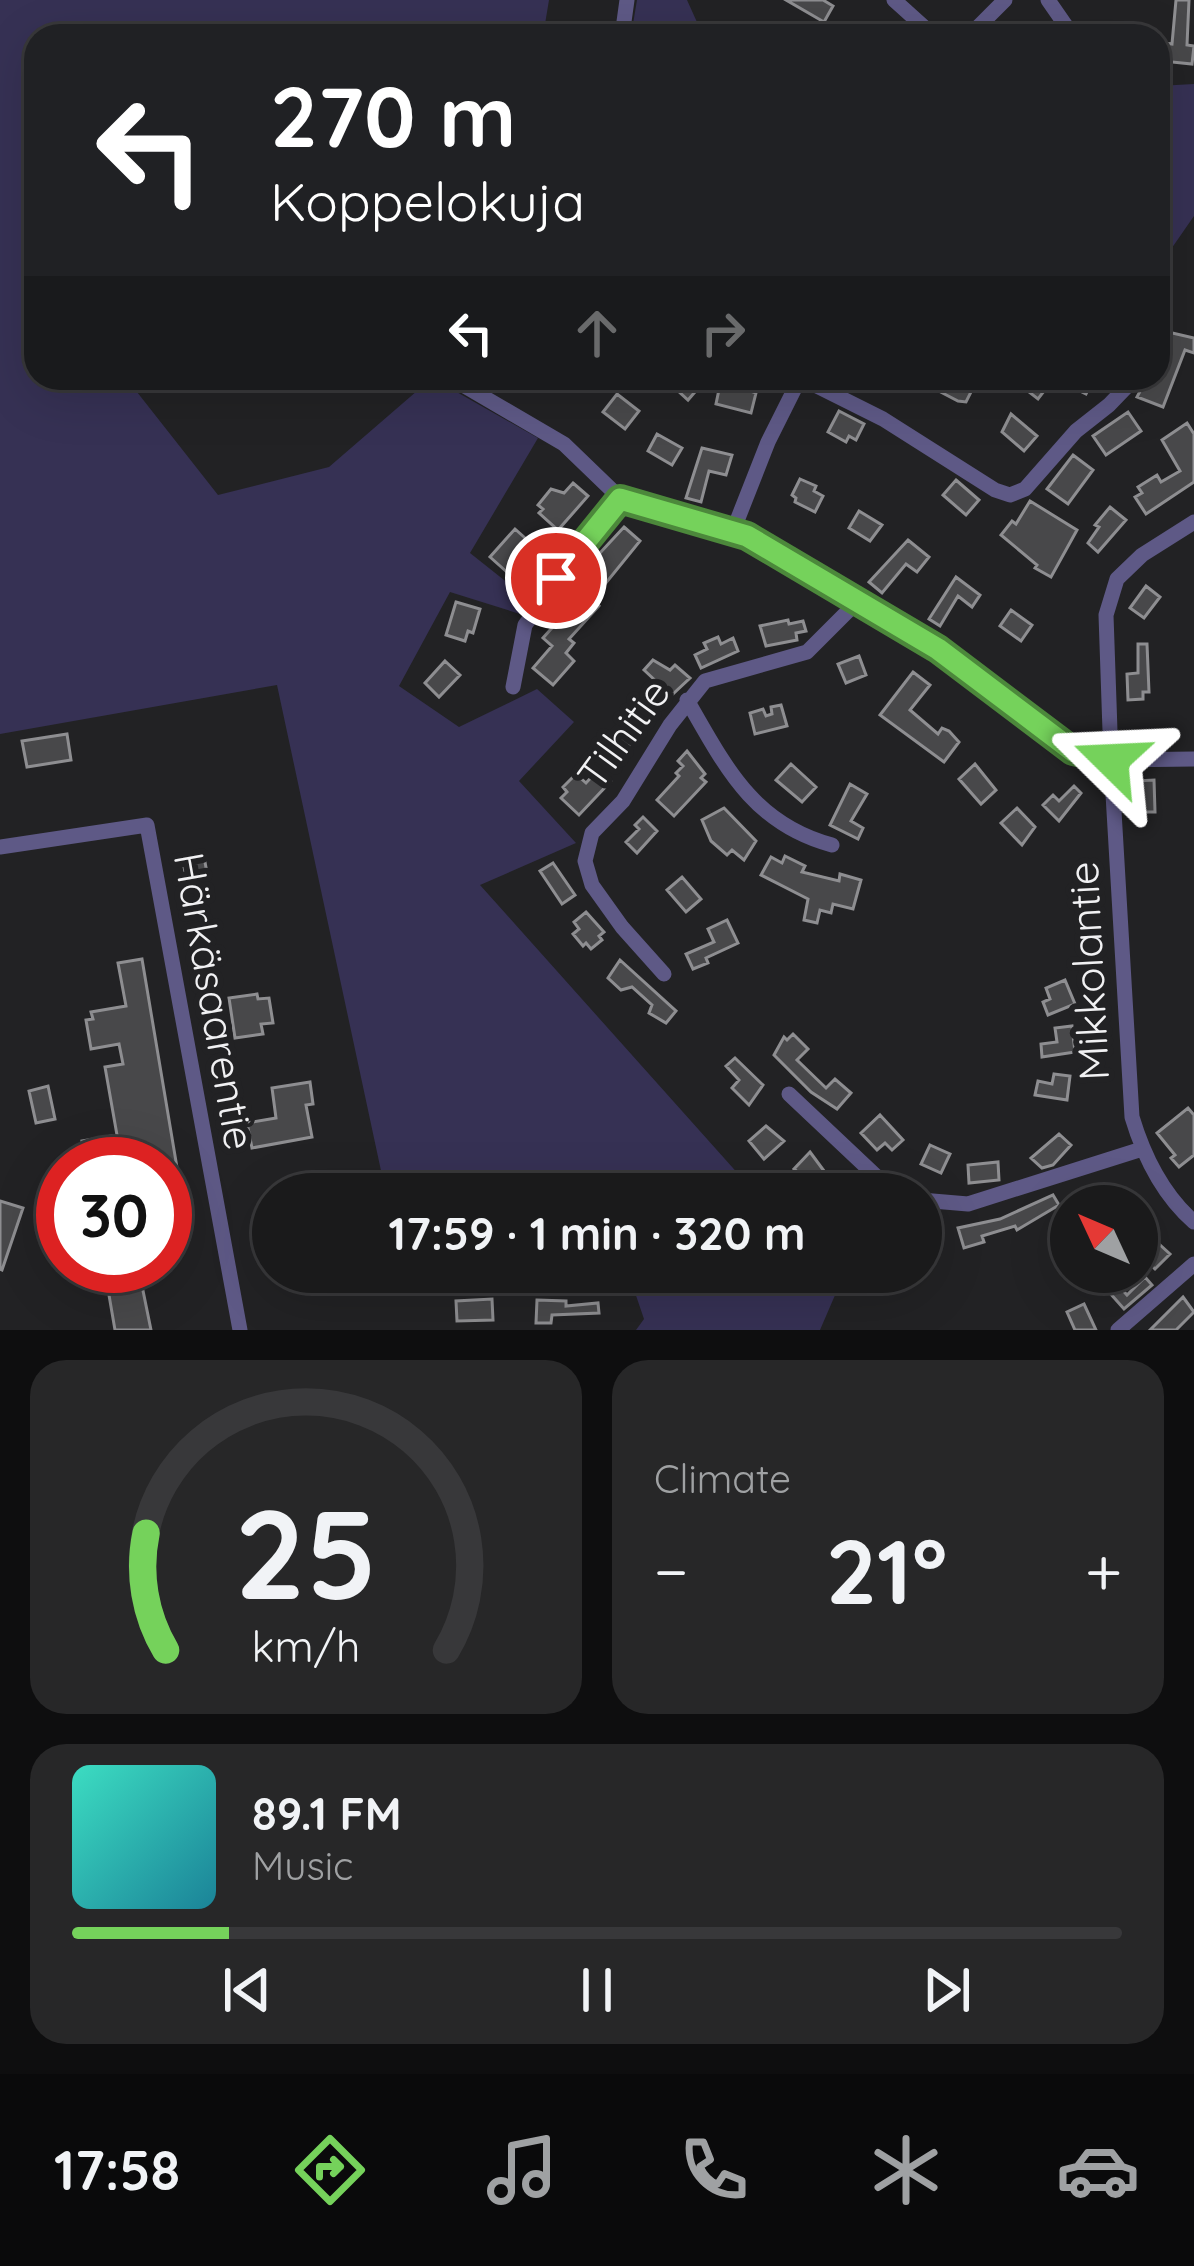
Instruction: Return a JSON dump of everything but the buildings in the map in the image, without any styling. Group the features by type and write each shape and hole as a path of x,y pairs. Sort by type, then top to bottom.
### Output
{"street":[{"path":"894,0 921,24"},
{"path":"981,24 1005,0"},
{"path":"472,390 564,444 620,499 733,531 859,601 938,649 1073,751 1111,760 1194,759"},
{"path":"733,531 794,390"},
{"path":"824,390 883,419 1010,495 1025,489 1076,431 1124,390"},
{"path":"513,687 525,625 620,499"},
{"name":"Mikkolantie","path":"1194,522 1142,555 1118,579 1106,615 1132,1117 1142,1149 1164,1190 1194,1222"},
{"name":"Tilhitie","path":"664,974 592,885 585,861 592,833 623,800 687,700 705,682 807,652 859,601"},
{"path":"687,700 745,793 771,818 800,836 832,844"},
{"name":"Härkäsaarentie","path":"0,847 147,825 240,1330"},
{"path":"789,1094 873,1173"},
{"path":"942,1205 968,1204 1142,1149"},
{"path":"1118,1330 1194,1264"}],"shaded area":[{"path":"0,0 549,0 545,24 24,24 24,390 135,390 218,495 329,467 418,390 453,390 538,438 470,553 528,599 520,614 450,592 399,686 459,727 537,689 574,722 519,781 576,843 480,885 737,1173 382,1173 277,685 0,734"},
{"path":"637,0 687,0 698,24 633,24"},
{"path":"1194,84 1194,216 1170,251 1170,85"},
{"path":"635,1293 836,1293 820,1330 636,1330 644,1319"}],"route":[{"path":"556,578 620,499 733,531 938,649 1073,751 1111,760"}]}
